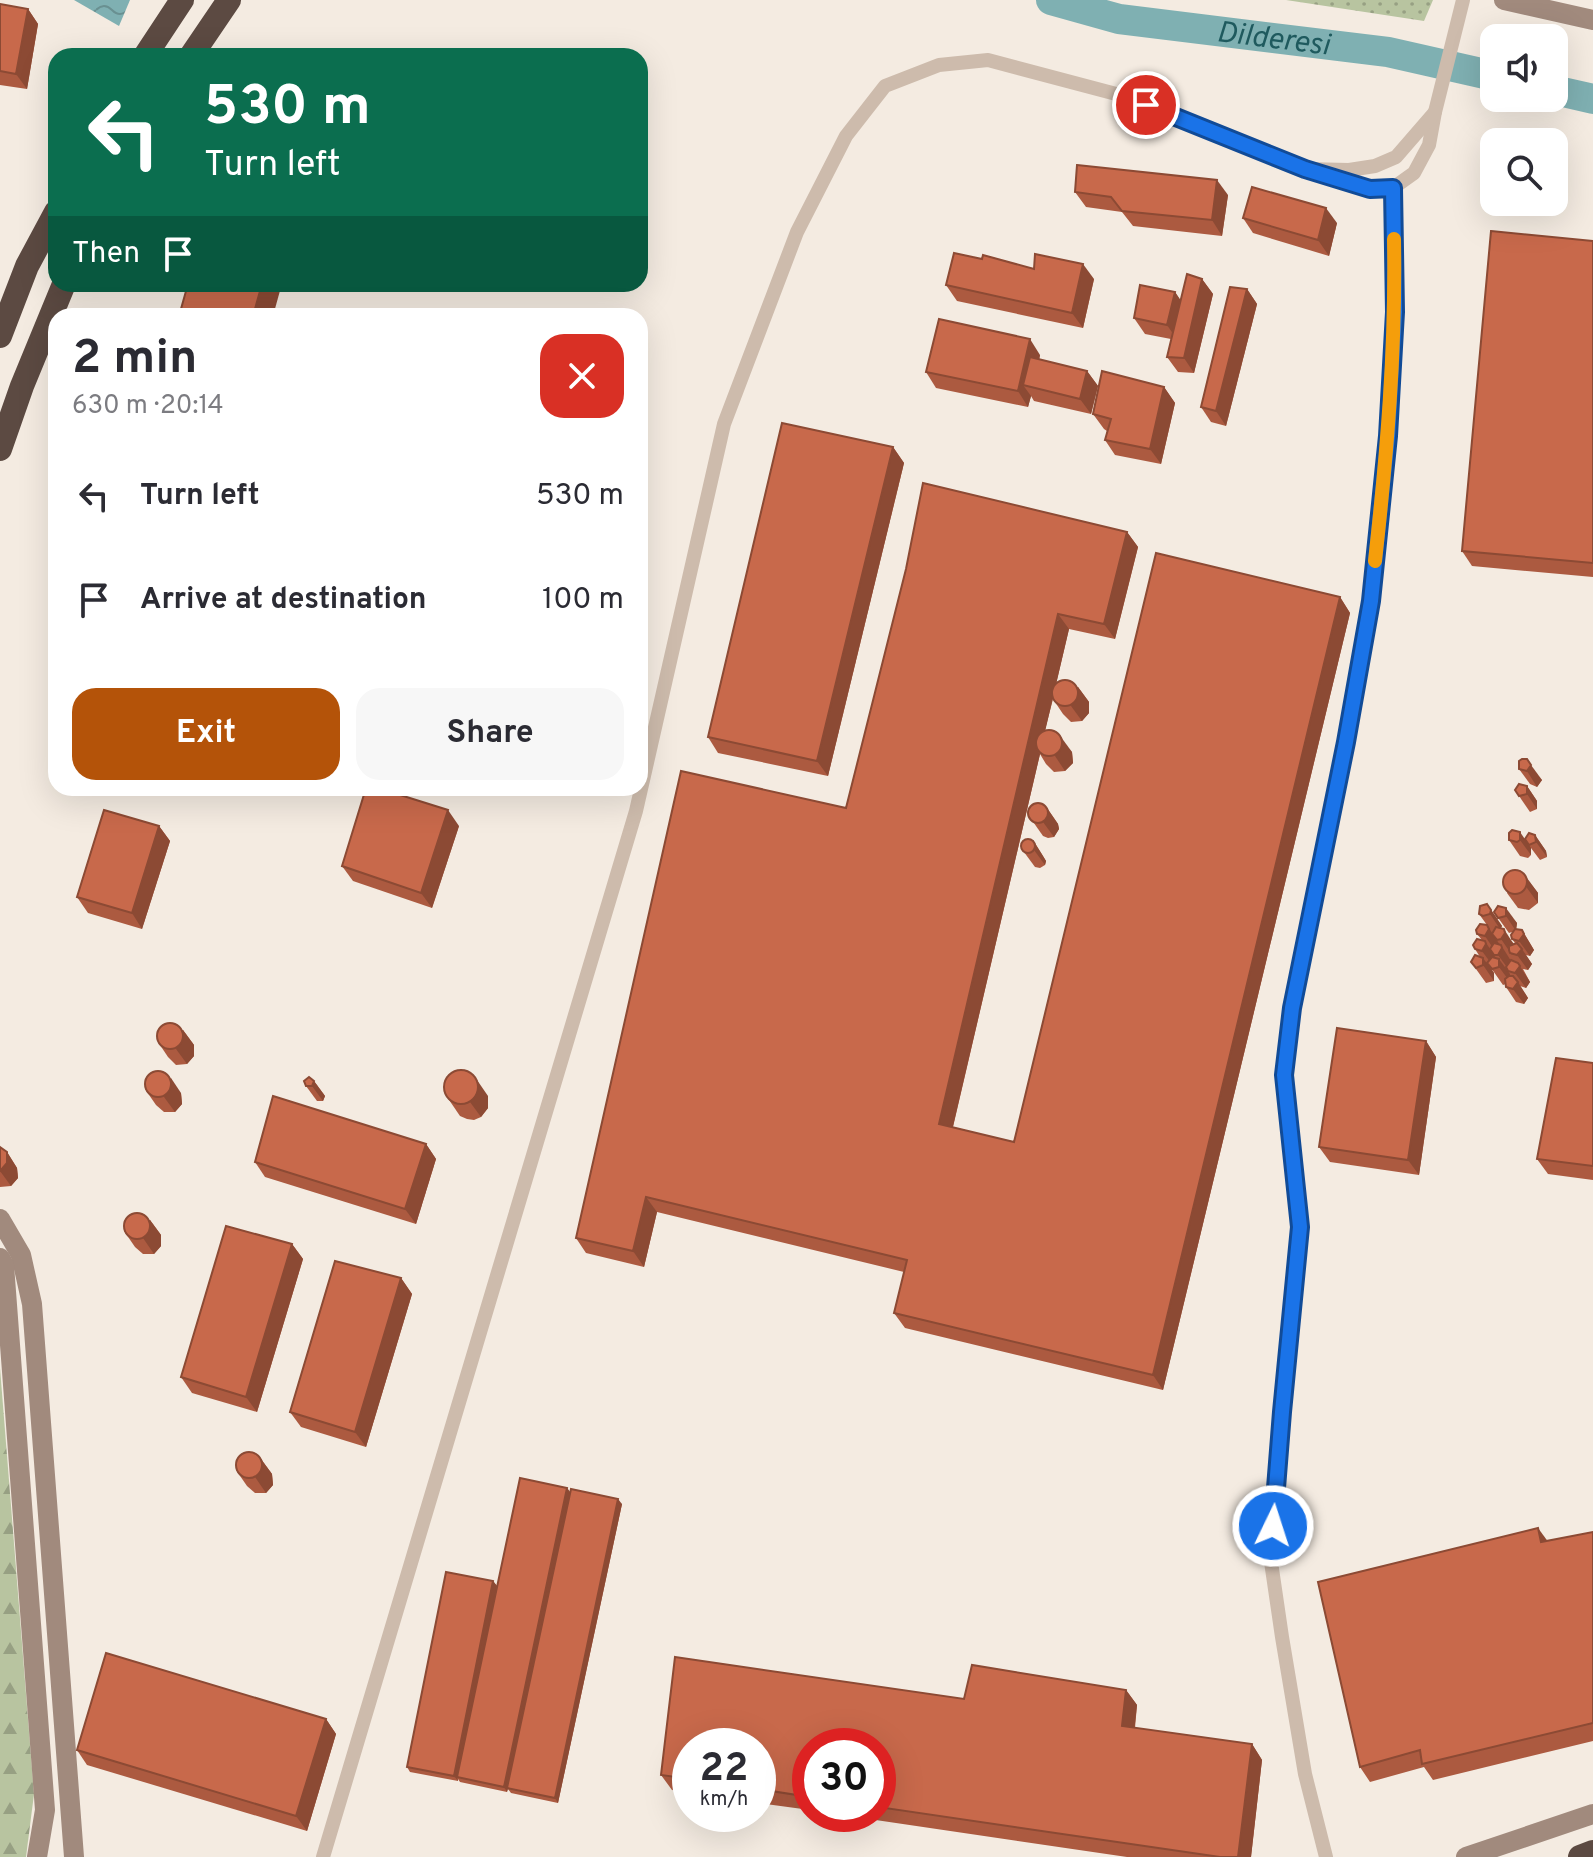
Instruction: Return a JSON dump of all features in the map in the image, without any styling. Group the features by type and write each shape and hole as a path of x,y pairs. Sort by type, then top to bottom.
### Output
{"highway":[{"path":"150,48 182,0"},
{"path":"196,48 229,0"},
{"path":"0,336 27,266 48,227"},
{"path":"0,449 48,323"},
{"path":"1580,1857 1593,1852"}],"main road":[{"path":"1504,0 1593,20"},
{"path":"0,1219 21,1255 32,1304 74,1857"},
{"path":"0,1258 4,1265 45,1810 37,1857"},
{"path":"1466,1857 1593,1814"}],"street":[{"path":"648,758 724,424 797,232 846,136 885,86 939,65 988,60 1120,95 1305,169 1370,189 1393,188 1414,173 1429,145 1461,5"},
{"path":"1305,169 1349,170 1375,166 1396,157 1435,112"},
{"path":"1326,1857 1305,1774 1270,1555 1300,1227 1284,1075 1292,1008 1371,601 1388,436 1395,312 1393,188"},
{"path":"323,1857 639,796"}],"green space":[{"path":"1286,0 1433,0 1424,21"},
{"path":"0,1368 34,1794 26,1857 0,1857"}],"water":[{"path":"74,0 130,0 119,26"}],"building":[{"path":"0,4 28,9 16,74 0,71"},
{"path":"1077,165 1217,180 1212,220 1122,211 1111,197 1075,192"},
{"path":"1252,187 1326,208 1318,240 1243,218"},
{"path":"1491,231 1593,241 1593,563 1462,551"},
{"path":"954,253 982,259 983,255 1034,269 1035,254 1083,264 1072,313 946,285"},
{"path":"1187,274 1202,279 1184,358 1167,357"},
{"path":"1140,285 1175,292 1167,325 1134,318"},
{"path":"1230,287 1247,289 1216,411 1201,407"},
{"path":"186,292 260,292 255,308 181,308"},
{"path":"939,319 1030,339 1018,391 926,372"},
{"path":"1030,357 1087,371 1080,399 1023,385"},
{"path":"1102,371 1164,387 1150,449 1105,440 1111,419 1093,414"},
{"path":"782,423 893,447 817,761 708,737"},
{"path":"923,483 1127,532 1104,624 1058,614 939,1124 1014,1142 1156,553 1340,597 1153,1375 894,1313 907,1260 646,1197 633,1251 576,1238 681,771 846,808 906,569"},
{"path":"1065,680 1074,684 1078,693 1074,702 1065,706 1056,702 1052,693 1056,684"},
{"path":"1049,730 1058,734 1062,743 1058,752 1049,756 1040,752 1036,743 1040,734"},
{"path":"1522,759 1527,759 1531,765 1527,771 1519,769"},
{"path":"1519,784 1527,786 1527,794 1519,796 1515,790"},
{"path":"364,796 403,796 448,810 421,893 342,866"},
{"path":"1038,803 1045,806 1048,813 1045,820 1038,823 1031,820 1028,813 1031,806"},
{"path":"104,810 159,826 132,913 77,897"},
{"path":"1512,830 1520,832 1517,842 1509,840"},
{"path":"1529,833 1535,835 1536,842 1529,845 1525,839"},
{"path":"1028,839 1035,846 1028,853 1021,846"},
{"path":"1515,870 1524,873 1527,882 1524,891 1515,894 1506,891 1503,882 1506,873"},
{"path":"1487,904 1490,914 1479,914 1480,906"},
{"path":"1498,906 1506,908 1506,916 1498,918 1494,912"},
{"path":"1480,924 1487,925 1489,929 1485,936 1477,934"},
{"path":"1496,927 1504,929 1505,933 1497,940 1492,934"},
{"path":"1515,929 1522,930 1524,934 1519,941 1512,939"},
{"path":"1477,939 1485,941 1482,951 1473,945"},
{"path":"1494,943 1502,948 1498,955 1490,949"},
{"path":"1517,943 1522,949 1517,955 1510,953 1509,946"},
{"path":"1475,955 1483,958 1483,965 1476,968 1471,962"},
{"path":"1492,957 1499,959 1499,967 1492,969 1487,963"},
{"path":"1511,960 1520,966 1515,973 1506,967"},
{"path":"1509,976 1518,982 1513,989 1506,987 1505,979"},
{"path":"170,1023 179,1027 183,1036 179,1045 170,1049 161,1045 157,1036 161,1027"},
{"path":"1337,1028 1426,1041 1408,1160 1319,1147"},
{"path":"1556,1058 1593,1063 1593,1166 1537,1159"},
{"path":"461,1070 473,1075 478,1087 473,1099 461,1104 449,1099 444,1087 449,1075"},
{"path":"158,1071 167,1075 171,1084 167,1093 158,1097 149,1093 145,1084 149,1075"},
{"path":"309,1077 314,1081 312,1086 306,1086 304,1081"},
{"path":"273,1096 426,1144 405,1209 255,1162"},
{"path":"0,1147 7,1152 7,1163 0,1171"},
{"path":"137,1213 146,1217 150,1226 146,1235 137,1239 128,1235 124,1226 128,1217"},
{"path":"226,1226 292,1244 246,1397 181,1377"},
{"path":"335,1261 401,1278 355,1432 290,1412"},
{"path":"249,1452 258,1456 262,1465 258,1474 249,1478 240,1474 236,1465 240,1456"},
{"path":"520,1478 567,1488 504,1787 457,1777"},
{"path":"571,1489 618,1499 555,1798 507,1788"},
{"path":"1538,1528 1541,1542 1593,1532 1593,1723 1422,1764 1420,1750 1360,1767 1318,1582"},
{"path":"446,1572 493,1581 454,1776 407,1767"},
{"path":"106,1653 326,1719 296,1816 77,1750"},
{"path":"675,1657 964,1699 972,1665 1126,1690 1122,1726 1252,1744 1238,1857 1220,1857 896,1810 896,1728 792,1728 792,1794 776,1792 776,1728 672,1728 672,1777 661,1775"}],"waterway":[{"name":"Dilderesi","path":"1051,0 1119,19 1388,52 1480,73"},
{"name":"Dilderesi","path":"1568,93 1593,99"}],"slow traffic":[{"path":"1375,561 1388,436 1395,312 1394,239"}],"route":[{"path":"1146,105 1305,169 1370,189 1393,188 1395,312 1388,436 1371,601 1292,1008 1284,1075 1300,1227 1273,1526"}]}
